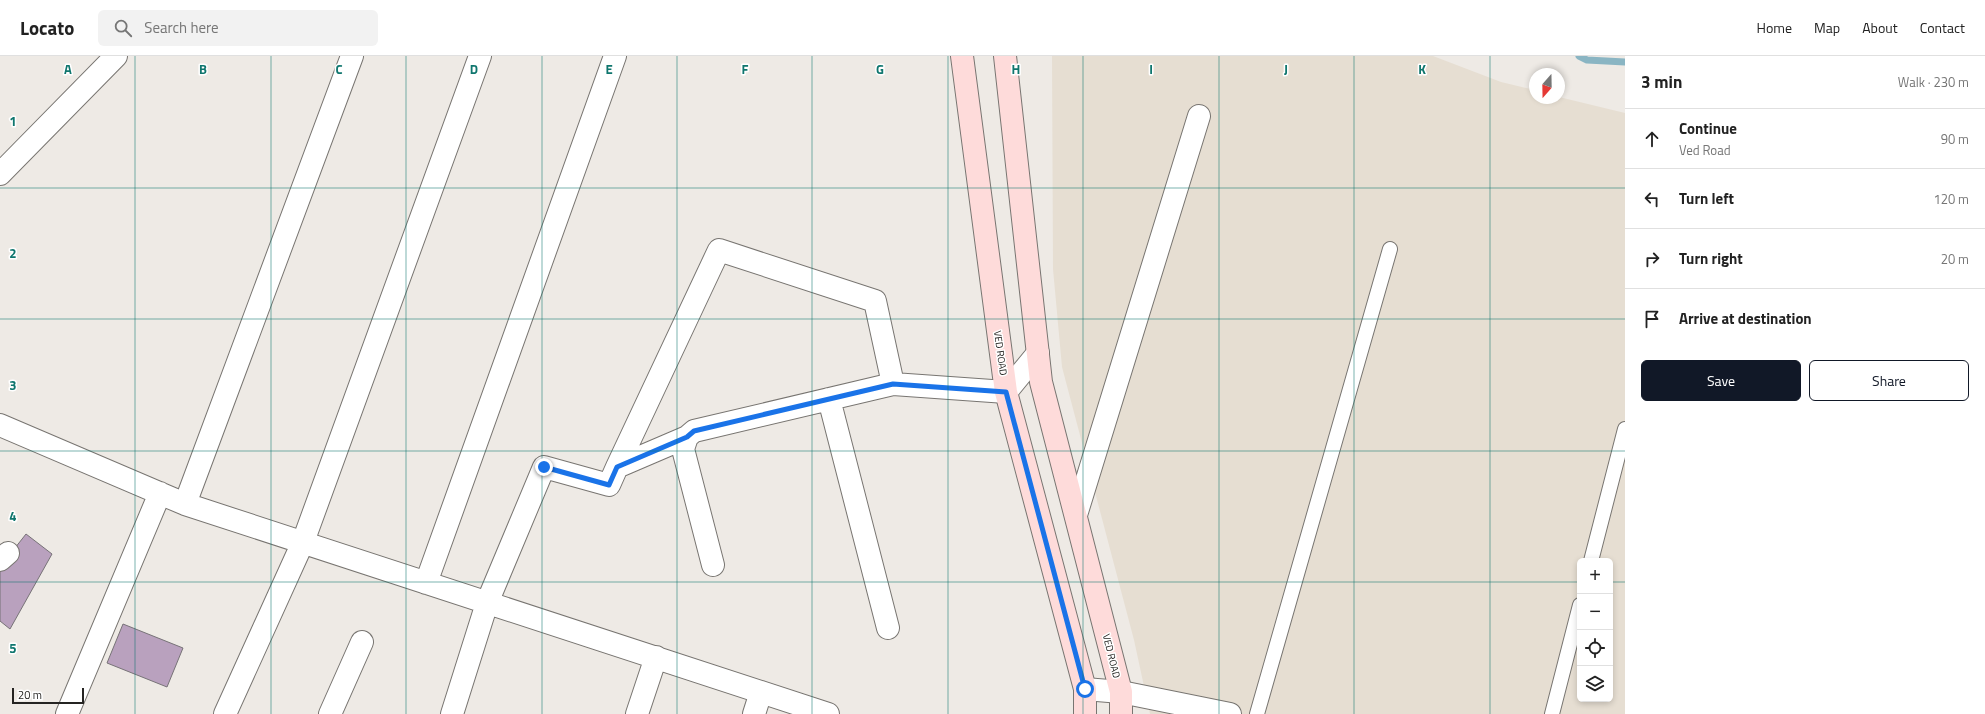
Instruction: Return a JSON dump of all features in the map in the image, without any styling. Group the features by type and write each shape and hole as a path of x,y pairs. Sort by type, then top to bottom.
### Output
{"main road":[{"name":"VED ROAD","path":"962,56 1006,392 1085,689 1085,714"},
{"name":"VED ROAD","path":"1005,56 1041,382 1121,692 1121,714"}],"street":[{"path":"184,504 352,56"},
{"path":"225,714 303,542 480,56"},
{"path":"426,583 615,56"},
{"path":"0,174 114,57"},
{"path":"1076,515 1199,116"},
{"path":"452,714 487,603 544,467 609,485 719,250 875,301 893,384"},
{"path":"617,467 687,437 694,431 893,384 1006,392 1038,353"},
{"path":"829,399 888,628"},
{"path":"0,425 184,504 828,714"},
{"path":"687,437 682,449 713,565"},
{"path":"67,714 160,493"},
{"path":"330,714 362,642"},
{"path":"637,714 656,657"},
{"path":"1085,689 1121,692 1230,714"},
{"path":"754,714 761,692"}],"lane":[{"path":"1257,714 1390,249"},
{"path":"1592,558 1625,429"},
{"path":"1552,714 1577,617"}],"shaded area":[{"path":"1052,56 1433,56 1501,82 1529,89 1529,104 1565,104 1565,98 1625,113 1625,714 1150,714 1134,640 1062,367 1053,269"}],"building":[{"path":"26,534 52,554 10,629 0,621 0,567"},
{"path":"123,624 183,648 167,687 107,663"}],"waterway":[{"path":"1579,56 1587,60 1625,62"}],"route":[{"path":"544,467 609,485 617,467 687,437 694,431 893,384 1006,392 1085,689"}]}
